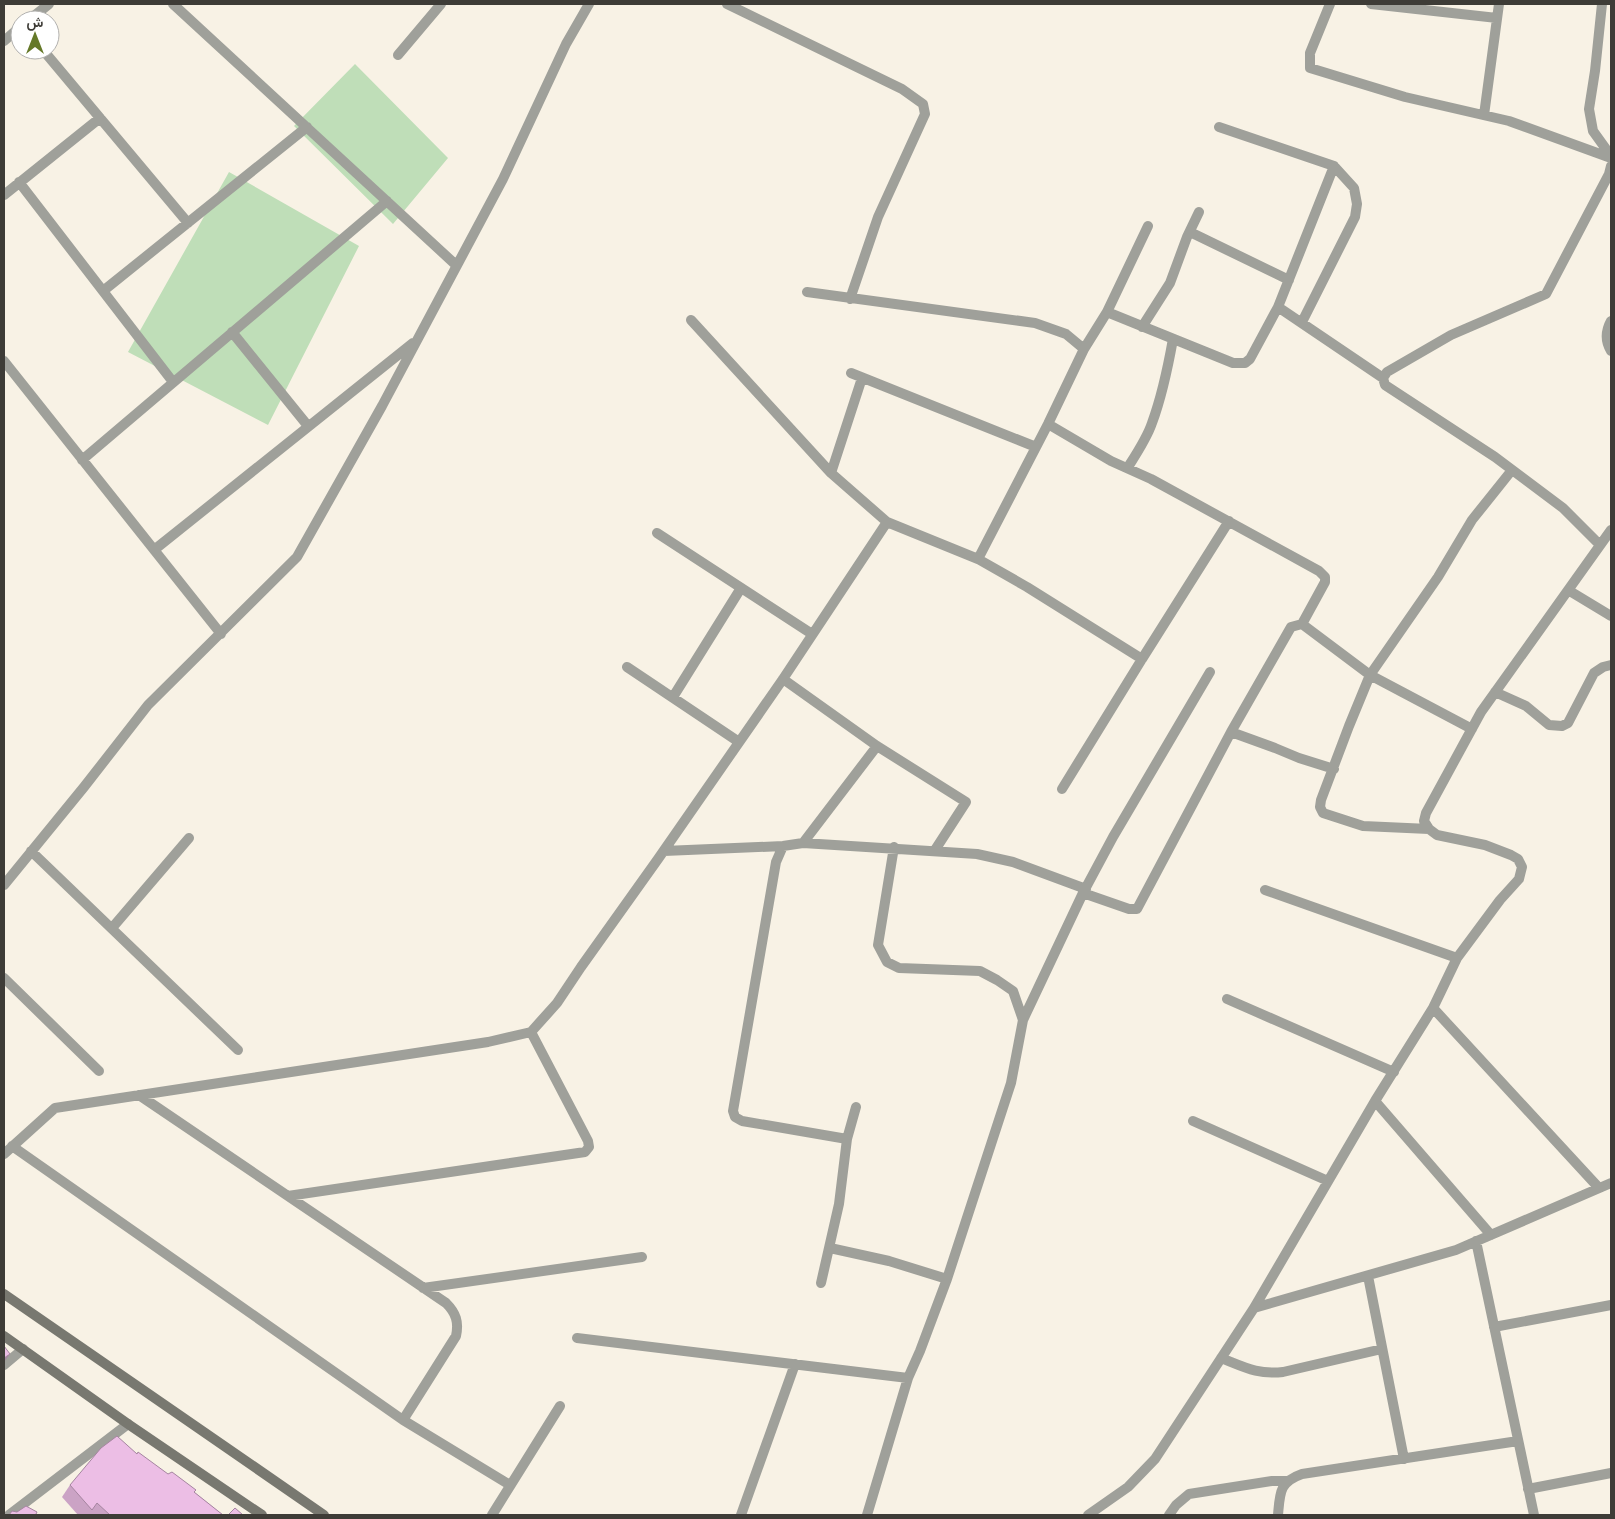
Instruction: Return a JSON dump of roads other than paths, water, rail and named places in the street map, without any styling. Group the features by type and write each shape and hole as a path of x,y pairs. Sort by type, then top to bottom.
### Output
{"main road":[{"path":"4,1294 324,1515"},
{"path":"4,1336 128,1424 262,1515"}],"street":[{"path":"173,4 456,265"},
{"path":"398,55 441,4"},
{"path":"4,884 148,705 297,557 382,406 503,179 566,44 589,4"},
{"path":"727,4 902,89 923,104 925,114 878,217 850,299"},
{"path":"1330,4 1310,53 1310,68 1405,97 1509,121 1611,157"},
{"path":"1371,4 1497,18"},
{"path":"1484,115 1499,4"},
{"path":"1602,4 1595,71 1588,110 1593,131 1611,157"},
{"path":"51,60 188,223"},
{"path":"4,195 100,118"},
{"path":"103,291 307,127"},
{"path":"1218,127 1334,166 1354,188 1357,204 1355,217 1302,322"},
{"path":"1107,312 1233,364 1246,364 1278,307 1334,166"},
{"path":"1383,378 1387,372 1451,335 1546,294 1609,174 1611,166"},
{"path":"19,182 173,382"},
{"path":"82,460 387,201"},
{"path":"1142,327 1170,283 1199,212"},
{"path":"978,559 1048,424 1084,349 1107,312 1148,226"},
{"path":"1190,232 1289,280"},
{"path":"807,292 1036,323 1066,334 1084,349"},
{"path":"1278,307 1383,378 1385,385 1512,470 1563,508 1600,545"},
{"path":"691,320 831,473 886,522 978,559 1027,587 1142,659"},
{"path":"1611,321 1606,344 1611,351"},
{"path":"232,332 308,426"},
{"path":"1128,467 1152,424 1167,372 1173,340"},
{"path":"154,550 416,341"},
{"path":"4,361 221,634"},
{"path":"851,373 1036,447"},
{"path":"831,473 862,378"},
{"path":"664,851 783,846 803,843 894,847 977,854 1013,862 1130,909 1137,909 1231,732 1291,627 1302,624 1325,582 1325,577 1319,571 1229,521 1128,467 1111,461 1048,424"},
{"path":"1088,1515 1128,1487 1155,1458 1254,1308 1375,1101 1433,1008 1457,958 1500,900 1519,879 1522,867 1518,859 1485,845 1437,835 1429,830 1363,826 1322,813 1320,807 1349,726 1370,675 1438,577 1472,520 1512,470"},
{"path":"1062,789 1229,521"},
{"path":"4,1154 55,1108 488,1042 531,1032 557,1003 664,851 782,679 886,522"},
{"path":"1429,830 1424,821 1426,813 1481,712 1611,530"},
{"path":"657,533 812,634"},
{"path":"673,697 741,588"},
{"path":"1568,590 1611,616"},
{"path":"1302,624 1370,675 1472,729"},
{"path":"1495,692 1526,706 1549,725 1562,726 1568,723 1594,673 1603,667 1611,665"},
{"path":"627,667 739,742"},
{"path":"867,1515 908,1378 947,1279 1011,1083 1023,1020 1113,837 1210,672"},
{"path":"782,679 877,746 966,802 935,850"},
{"path":"1231,732 1334,769"},
{"path":"803,843 877,746"},
{"path":"112,928 189,838"},
{"path":"783,846 776,862 733,1111 735,1117 742,1121 847,1139"},
{"path":"894,847 878,945 887,962 899,968 980,971 1013,991 1023,1020"},
{"path":"31,851 238,1050"},
{"path":"1265,890 1457,958"},
{"path":"4,978 99,1071"},
{"path":"1227,999 1394,1072"},
{"path":"1433,1008 1598,1188"},
{"path":"288,1196 585,1152 590,1147 588,1141 531,1032"},
{"path":"139,1095 451,1308 457,1321 457,1328 452,1343 402,1420"},
{"path":"1375,1101 1491,1235"},
{"path":"820,1283 830,1248 847,1139 856,1107"},
{"path":"1193,1121 1328,1180"},
{"path":"12,1146 402,1420 510,1485"},
{"path":"1254,1308 1456,1250 1611,1183"},
{"path":"1476,1242 1534,1515"},
{"path":"830,1248 889,1261 947,1279"},
{"path":"423,1288 642,1257"},
{"path":"1368,1276 1404,1458"},
{"path":"1494,1327 1611,1306"},
{"path":"577,1338 908,1378"},
{"path":"4,1365 23,1349"},
{"path":"1221,1358 1268,1374 1382,1349"},
{"path":"740,1515 795,1364"},
{"path":"492,1515 560,1406"},
{"path":"9,1515 128,1424"},
{"path":"1278,1515 1279,1495 1282,1487 1287,1481 1302,1474 1518,1441"},
{"path":"1528,1489 1611,1473"},
{"path":"1169,1515 1176,1505 1189,1494 1272,1480 1287,1481"},
{"path":"20,1507 30,1515"}]}
